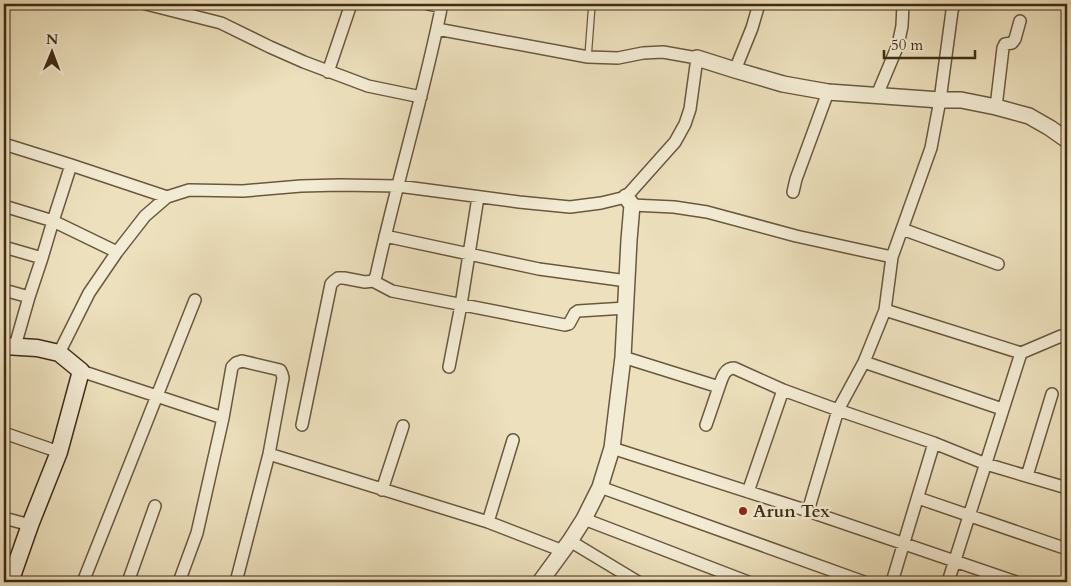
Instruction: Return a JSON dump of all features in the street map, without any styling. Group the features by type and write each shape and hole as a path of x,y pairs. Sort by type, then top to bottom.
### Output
{"main road":[{"path":"10,346 37,348 59,354 81,371 60,452 30,525 10,582"}],"street":[{"path":"146,4 221,23 328,72 368,86 421,97"},
{"path":"328,72 351,4"},
{"path":"373,281 376,276 421,97 442,5 428,4"},
{"path":"735,70 752,28 759,4"},
{"path":"876,95 898,45 902,26 903,4"},
{"path":"808,511 838,410 864,362 885,310 892,257 931,148 954,4"},
{"path":"996,108 1003,48 1005,44 1012,43 1015,39 1020,21"},
{"path":"437,29 588,57 618,58 642,53 663,52 697,58 783,84 828,92 961,100 1029,116 1067,140"},
{"path":"540,582 584,519 600,487 612,448 623,358 629,201 675,142 685,124 690,109 697,58"},
{"path":"793,192 796,178 828,92"},
{"path":"4,144 167,197"},
{"path":"10,346 42,258 72,165"},
{"path":"59,354 89,293 145,216 167,197 189,190 243,191 340,185 398,186 570,207 629,201 707,212 796,236 892,257"},
{"path":"449,366 461,305 478,197"},
{"path":"4,206 53,221 117,252"},
{"path":"902,229 998,264"},
{"path":"385,236 539,269 627,280"},
{"path":"4,247 42,258"},
{"path":"302,425 331,284 338,278 365,282 373,281 392,291 565,325 570,324 575,313 578,312 626,308"},
{"path":"4,290 28,298"},
{"path":"83,582 195,300"},
{"path":"885,310 1020,353 1065,333"},
{"path":"948,582 1020,353"},
{"path":"623,358 719,387"},
{"path":"179,582 197,533 223,418 232,367 236,363 242,362 280,370 283,378 269,454 236,582"},
{"path":"864,362 1002,409"},
{"path":"706,425 726,371 734,368 783,390 934,443 986,464 1067,488"},
{"path":"81,371 223,418"},
{"path":"748,492 783,390"},
{"path":"1027,476 1052,394"},
{"path":"382,490 403,426"},
{"path":"4,433 60,452"},
{"path":"488,522 513,440"},
{"path":"892,582 934,443"},
{"path":"612,448 808,511 1016,582"},
{"path":"269,454 566,546 638,582"},
{"path":"600,487 864,582"},
{"path":"918,498 1067,549"},
{"path":"128,582 155,506"},
{"path":"4,518 30,525"},
{"path":"584,519 748,582"}],"lane":[{"path":"588,57 592,4"}],"place":[{"name":"Arun Tex","path":"743,511"}]}
